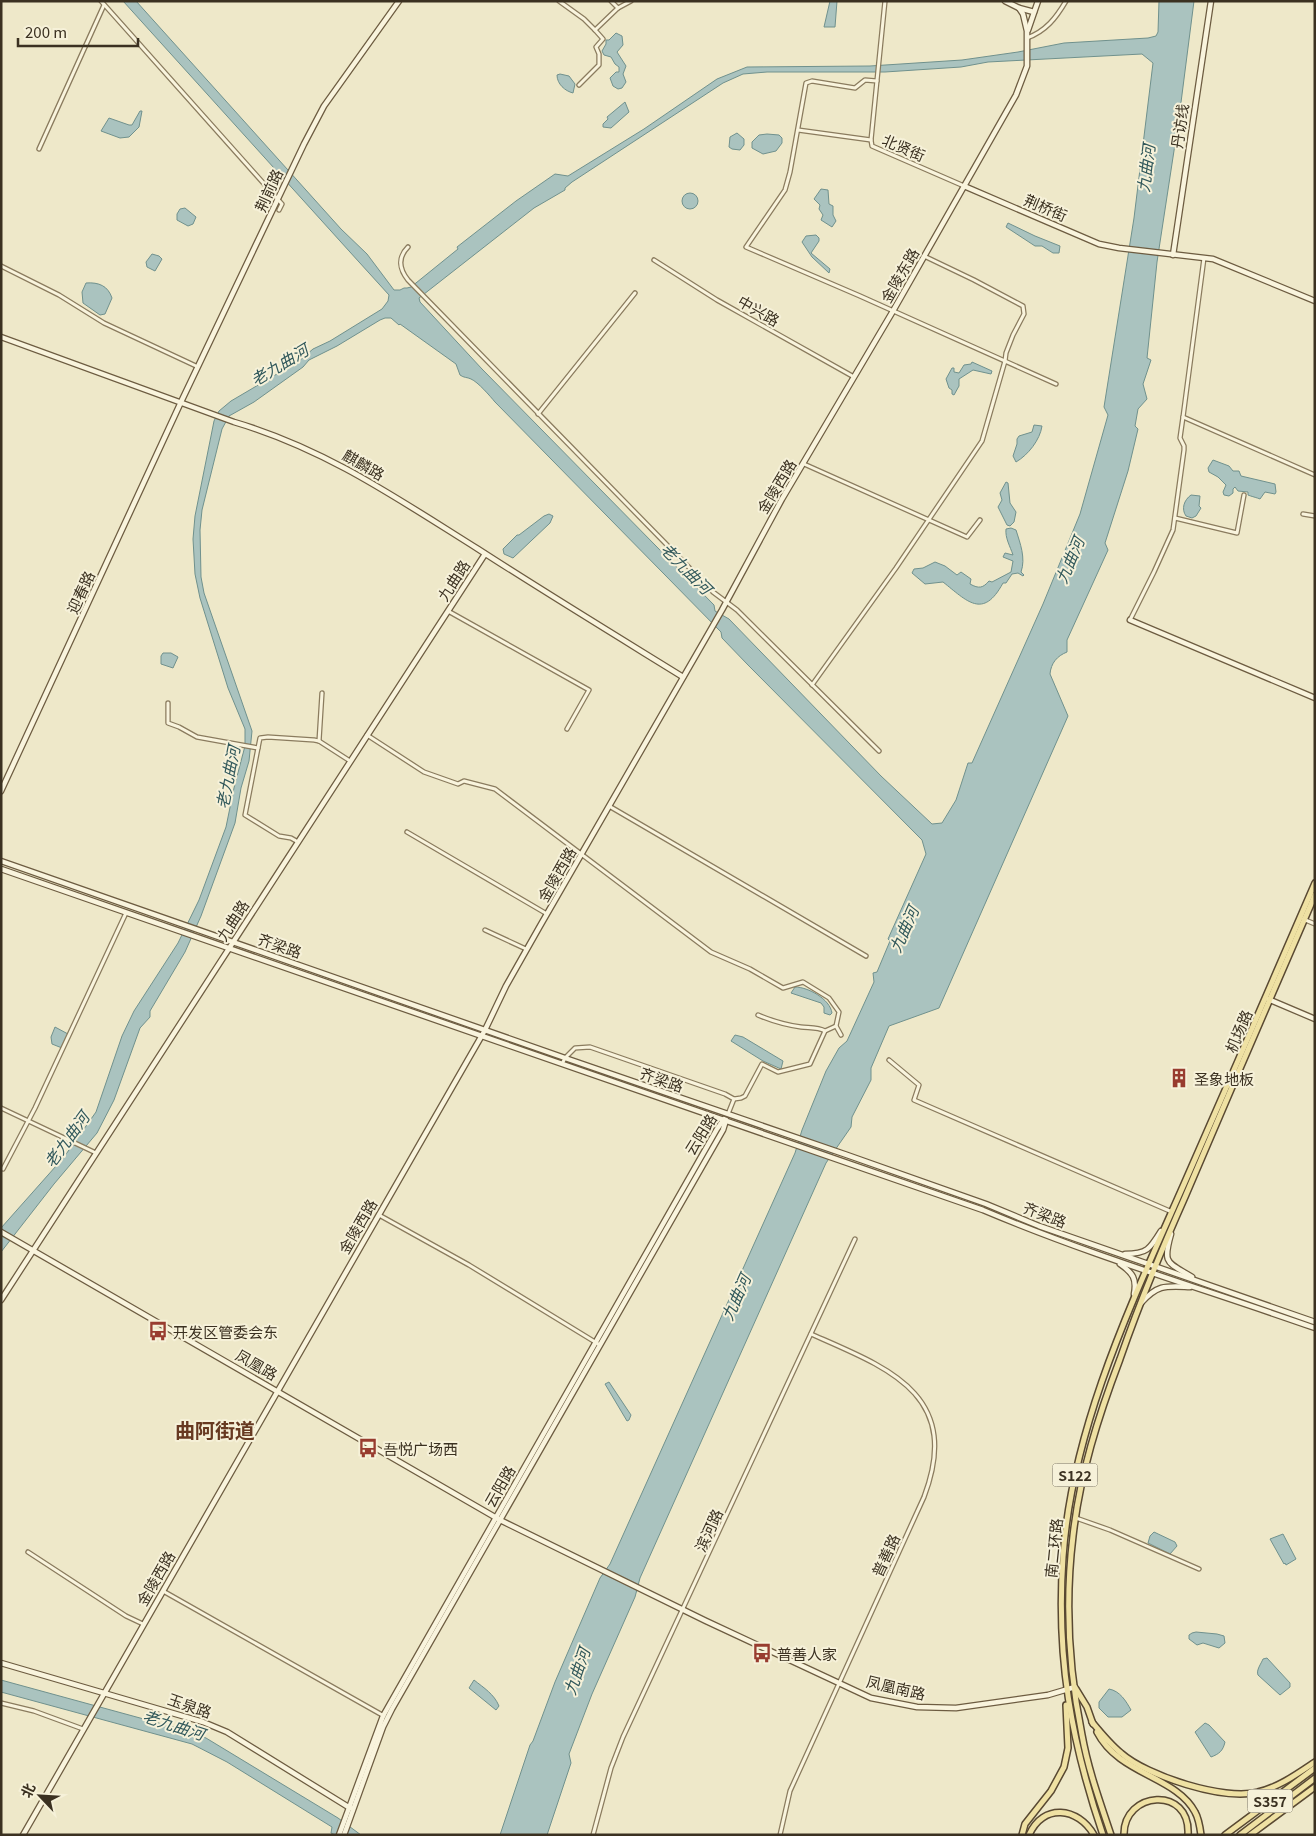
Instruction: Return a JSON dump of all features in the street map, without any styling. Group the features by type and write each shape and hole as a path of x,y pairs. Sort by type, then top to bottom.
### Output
{"main road":[{"name":"荆前路","path":"181,402 324,106 398,1"},
{"path":"1005,1 1019,8 1034,12"},
{"path":"1027,31 1038,1"},
{"name":"丹访线","path":"1170,255 1211,1"},
{"path":"1019,8 1023,14 1027,38"},
{"name":"金陵东路","path":"854,377 1016,95 1027,66 1027,38"},
{"name":"荆桥街","path":"964,186 1100,244 1170,255"},
{"path":"1170,255 1213,259 1315,301"},
{"name":"麒麟路","path":"1,336 232,421 259,429 324,456 348,469 683,677"},
{"name":"金陵西路","path":"23,1835 485,1030 547,914 722,610 782,499 854,377"},
{"name":"迎春路","path":"1,791 181,402"},
{"name":"九曲路","path":"1,1300 485,554"},
{"path":"1130,620 1315,698"},
{"name":"齐梁路","path":"1,861 847,1155 986,1204 1039,1226 1315,1322"},
{"name":"齐梁路","path":"1,868 983,1210 1036,1233 1152,1274 1315,1328"},
{"name":"机场路","path":"1145,1271 1172,1216 1268,999 1315,883"},
{"path":"86,898 89,892"},
{"name":"机场路","path":"1302,918 1315,895"},
{"path":"1268,999 1315,1019"},
{"name":"云阳路","path":"338,1835 346,1821 385,1717 598,1344 723,1130 724,1121 728,1114"},
{"path":"1119,1254 1136,1254 1152,1247 1172,1216"},
{"path":"1172,1216 1167,1249 1169,1262 1173,1267 1200,1282"},
{"name":"机场路","path":"1152,1274 1172,1216"},
{"name":"凤凰路","path":"1,1232 498,1519"},
{"path":"1115,1261 1131,1271 1135,1278 1132,1303"},
{"name":"南二环路","path":"1103,1835 1086,1785 1066,1690 1061,1612 1063,1555 1070,1500 1085,1437 1145,1271"},
{"name":"南二环路","path":"1111,1835 1094,1783 1082,1734 1074,1687 1070,1640 1069,1583 1076,1518 1092,1438 1138,1306 1152,1274"},
{"path":"1138,1306 1151,1292 1161,1287 1196,1288"},
{"path":"1085,1437 1092,1438"},
{"name":"凤凰南路","path":"498,1519 642,1590 871,1698 917,1707 956,1708 1048,1695 1074,1687"},
{"name":"玉泉路","path":"1,1663 179,1714 227,1732 351,1808"},
{"path":"1074,1687 1087,1707 1101,1740 1119,1758 1141,1769 1188,1801 1196,1813 1201,1835"},
{"path":"1022,1835 1025,1824 1051,1791 1064,1768 1068,1748 1066,1690"},
{"path":"1141,1769 1200,1788 1227,1794 1256,1793 1278,1785 1315,1762"},
{"name":"S357","path":"1225,1835 1315,1768"},
{"path":"1240,1835 1315,1778"},
{"name":"S357","path":"1250,1835 1315,1787"},
{"path":"1124,1835 1124,1829 1130,1815 1141,1804 1161,1799 1170,1802 1185,1815 1189,1826 1188,1835"},
{"path":"1029,1835 1033,1826 1041,1818 1051,1813 1062,1812 1073,1814 1083,1821 1094,1835"},
{"name":"云阳路","path":"344,1835 346,1821"}],"street":[{"path":"101,1 278,199 282,204 279,210"},
{"path":"559,1 584,19 603,39 596,47 599,54 599,65 579,85"},
{"path":"611,1 618,8"},
{"path":"595,30 618,8 631,1"},
{"name":"北贤街","path":"885,1 871,140 872,146 964,186"},
{"path":"1027,38 1038,34 1051,23 1066,1"},
{"path":"39,148 104,5"},
{"path":"877,81 865,80 855,88 812,81 806,83 785,190 746,247 1056,384"},
{"path":"798,130 871,140"},
{"path":"408,247 404,250 400,266 401,271 424,297 713,592 737,610 879,751"},
{"path":"812,685 930,520 982,441 1006,354 1024,314 1023,306 924,256"},
{"path":"1130,620 1173,530 1184,450 1180,438 1204,257"},
{"name":"中兴路","path":"654,260 717,300 854,377"},
{"path":"1,266 58,295 104,323 196,366"},
{"path":"538,414 635,293"},
{"path":"1183,417 1315,475"},
{"path":"804,464 967,537 980,520"},
{"path":"1175,518 1237,533 1244,495"},
{"path":"1303,514 1315,516"},
{"path":"448,610 589,690 567,729"},
{"path":"319,741 322,693"},
{"path":"168,703 168,723 197,737 257,748"},
{"path":"367,735 424,772 458,784 464,781 495,789 711,952 750,969 783,988 803,982 830,998 839,1012 836,1026 841,1036"},
{"path":"298,842 291,838 279,836 245,815 260,738 319,741 350,761"},
{"path":"609,806 866,956"},
{"path":"407,832 547,914"},
{"path":"3,1169 35,1108 126,912"},
{"path":"1302,918 1315,924"},
{"path":"485,930 527,950"},
{"path":"758,1014 773,1022 802,1027 825,1030 836,1026"},
{"path":"562,1064 575,1048 590,1047 734,1099 745,1096 762,1064 778,1072 810,1064 825,1030"},
{"path":"889,1060 920,1085 914,1100 1172,1216"},
{"path":"728,1114 734,1099"},
{"path":"1,1108 96,1153"},
{"path":"378,1214 469,1265 598,1344"},
{"name":"滨河路","path":"593,1835 611,1768 623,1737 855,1239"},
{"name":"普善路","path":"780,1835 784,1808 790,1791 924,1497 931,1480 934,1462 931,1423 914,1391 902,1380 871,1361 811,1334"},
{"path":"1076,1518 1110,1530 1199,1569"},
{"path":"28,1552 126,1616 143,1624"},
{"path":"162,1591 385,1717"},
{"path":"1,1703 85,1727"}],"water":[{"name":"九曲河","path":"123,1 136,1 341,229 367,254 394,290 400,290 411,287 458,249 457,247 516,201 555,174 568,176 644,129 717,79 747,67 870,66 962,60 1064,43 1148,38 1156,36 1158,32 1159,1 1194,1 1179,118 1157,262 1147,358 1151,360 1143,384 1147,399 1138,409 1135,426 1138,429 1128,471 1105,543 1108,550 1067,640 1067,652 1055,660 1050,674 1068,716 939,1008 889,1026 871,1068 871,1080 852,1117 851,1127 826,1163 640,1578 635,1597 592,1694 569,1754 571,1763 547,1835 500,1835 530,1745 600,1578 610,1564 795,1153 802,1130 826,1071 839,1048 847,1041 874,982 873,973 877,972 890,941 888,939 926,854 922,840 748,665 722,638 721,632 480,386 471,379 460,375 456,364 391,318 380,320 337,346 309,360 303,367 254,402 229,416 222,429 202,510 200,530 201,577 204,593 252,731 249,761 241,788 235,823 201,916 185,952 150,1011 150,1017 140,1028 114,1100 97,1133 1,1252 1,1228 64,1157 96,1112 122,1036 134,1011 178,943 199,900 226,827 245,746 245,729 228,688 200,598 195,574 193,539 195,516 214,421 219,411 231,401 299,361 313,349 330,341 382,309 388,301 389,295","holes":["1142,54 1153,63 1134,218 1104,407 1108,415 1080,514 1043,604 972,763 968,763 956,800 942,823 932,824 881,776 729,619 715,611 714,605 482,369 420,302 419,298 534,208 565,190 572,182 723,83 743,74 767,72 885,72 961,67 988,62"]},
{"path":"830,1 837,1 835,27 824,27"},
{"path":"616,33 622,36 623,45 617,52 626,66 623,74 626,82 622,88 618,89 613,86 610,78 616,72 619,72 619,67 611,57 604,55 602,51 606,40 609,40"},
{"path":"557,75 569,76 575,84 573,93 564,89 560,84"},
{"path":"625,102 629,112 611,128 603,127 603,124 608,119 607,117"},
{"path":"140,111 142,111 139,127 129,137 120,138 101,131 109,118 132,125"},
{"path":"737,133 744,139 744,145 740,150 729,147 730,137"},
{"path":"759,135 779,135 782,138 782,143 776,151 763,154 752,148 752,142"},
{"path":"821,189 828,190 829,204 833,206 833,215 836,221 832,227 821,220 823,215 819,209 820,205 814,199"},
{"path":"690,193 696,195 698,201 696,207 690,209 684,207 682,201 684,195"},
{"path":"185,208 196,217 193,224 188,226 177,220 177,214 180,209"},
{"path":"1008,223 1060,246 1059,253 1053,253 1042,246 1035,246 1006,227"},
{"path":"816,235 819,241 811,253 830,269 829,273 812,257 802,242 806,236"},
{"path":"152,254 162,259 155,271 147,267 146,262"},
{"path":"86,283 95,283 108,290 112,298 105,314 100,315 83,303 82,292"},
{"path":"972,362 992,371 991,374 973,370 959,379 959,386 954,395 952,394 946,379 952,368 954,368 954,372 959,373 964,365 971,364"},
{"path":"1034,425 1042,426 1039,437 1029,451 1016,462 1013,456 1017,439 1019,436 1032,432"},
{"path":"1213,460 1229,466 1233,471 1239,471 1241,476 1275,484 1275,494 1265,492 1260,499 1248,495 1248,492 1238,491 1235,487 1233,493 1229,496 1224,495 1223,492 1226,485 1209,472 1208,468"},
{"path":"1006,482 1008,483 1010,503 1016,512 1014,522 1010,526 1007,525 998,507 1002,500 1000,493"},
{"path":"1191,495 1200,496 1199,506 1201,508 1196,516 1192,518 1184,513 1185,502"},
{"path":"549,514 553,516 550,523 513,558 504,554 503,549 517,535"},
{"path":"1006,529 1016,530 1021,545 1023,561 1021,572 1024,575 1012,574 989,601 982,604 974,604 943,582 925,584 912,573 914,569 923,568 935,562 945,566 957,575 961,572 971,579 970,584 976,587 983,586 989,581 992,582 1011,572 1013,561 1003,557 1005,553 1013,555 1006,532"},
{"path":"163,653 171,653 178,657 173,668 161,664"},
{"path":"795,987 806,989 818,995 827,1003 832,1013 830,1015 824,1013 824,1007 821,1003 791,993"},
{"path":"55,1027 68,1034 62,1048 52,1044 51,1037"},
{"path":"735,1035 743,1037 783,1061 781,1069 763,1061 731,1041"},
{"path":"609,1382 631,1415 627,1421 605,1384"},
{"path":"1154,1532 1175,1542 1177,1546 1170,1554 1148,1543 1150,1536"},
{"path":"1283,1534 1296,1559 1286,1565 1270,1539"},
{"path":"1196,1632 1224,1636 1225,1643 1219,1648 1203,1643 1197,1645 1189,1639 1189,1635"},
{"path":"1267,1658 1290,1683 1290,1687 1280,1695 1258,1675 1258,1669 1263,1659"},
{"path":"1,1680 184,1730 206,1738 338,1818 361,1835 335,1835 331,1833 332,1827 227,1762 192,1744 1,1692"},
{"path":"474,1680 494,1698 499,1706 496,1710 469,1688"},
{"path":"1109,1689 1119,1694 1131,1710 1122,1717 1108,1717 1099,1708 1099,1702"},
{"path":"1205,1723 1225,1742 1220,1752 1211,1757 1195,1732"}],"place":[{"name":"圣象地板","path":"1179,1078"},
{"name":"开发区管委会东","path":"158,1331"},
{"name":"吾悦广场西","path":"368,1448"},
{"name":"普善人家","path":"762,1653"}],"district":[{"name":"曲阿街道","path":"215,1429"}],"water label":[{"name":"老九曲河","path":"279,364"},
{"name":"老九曲河","path":"687,568"},
{"name":"老九曲河","path":"227,777"},
{"name":"老九曲河","path":"66,1139"},
{"name":"老九曲河","path":"174,1724"}]}
